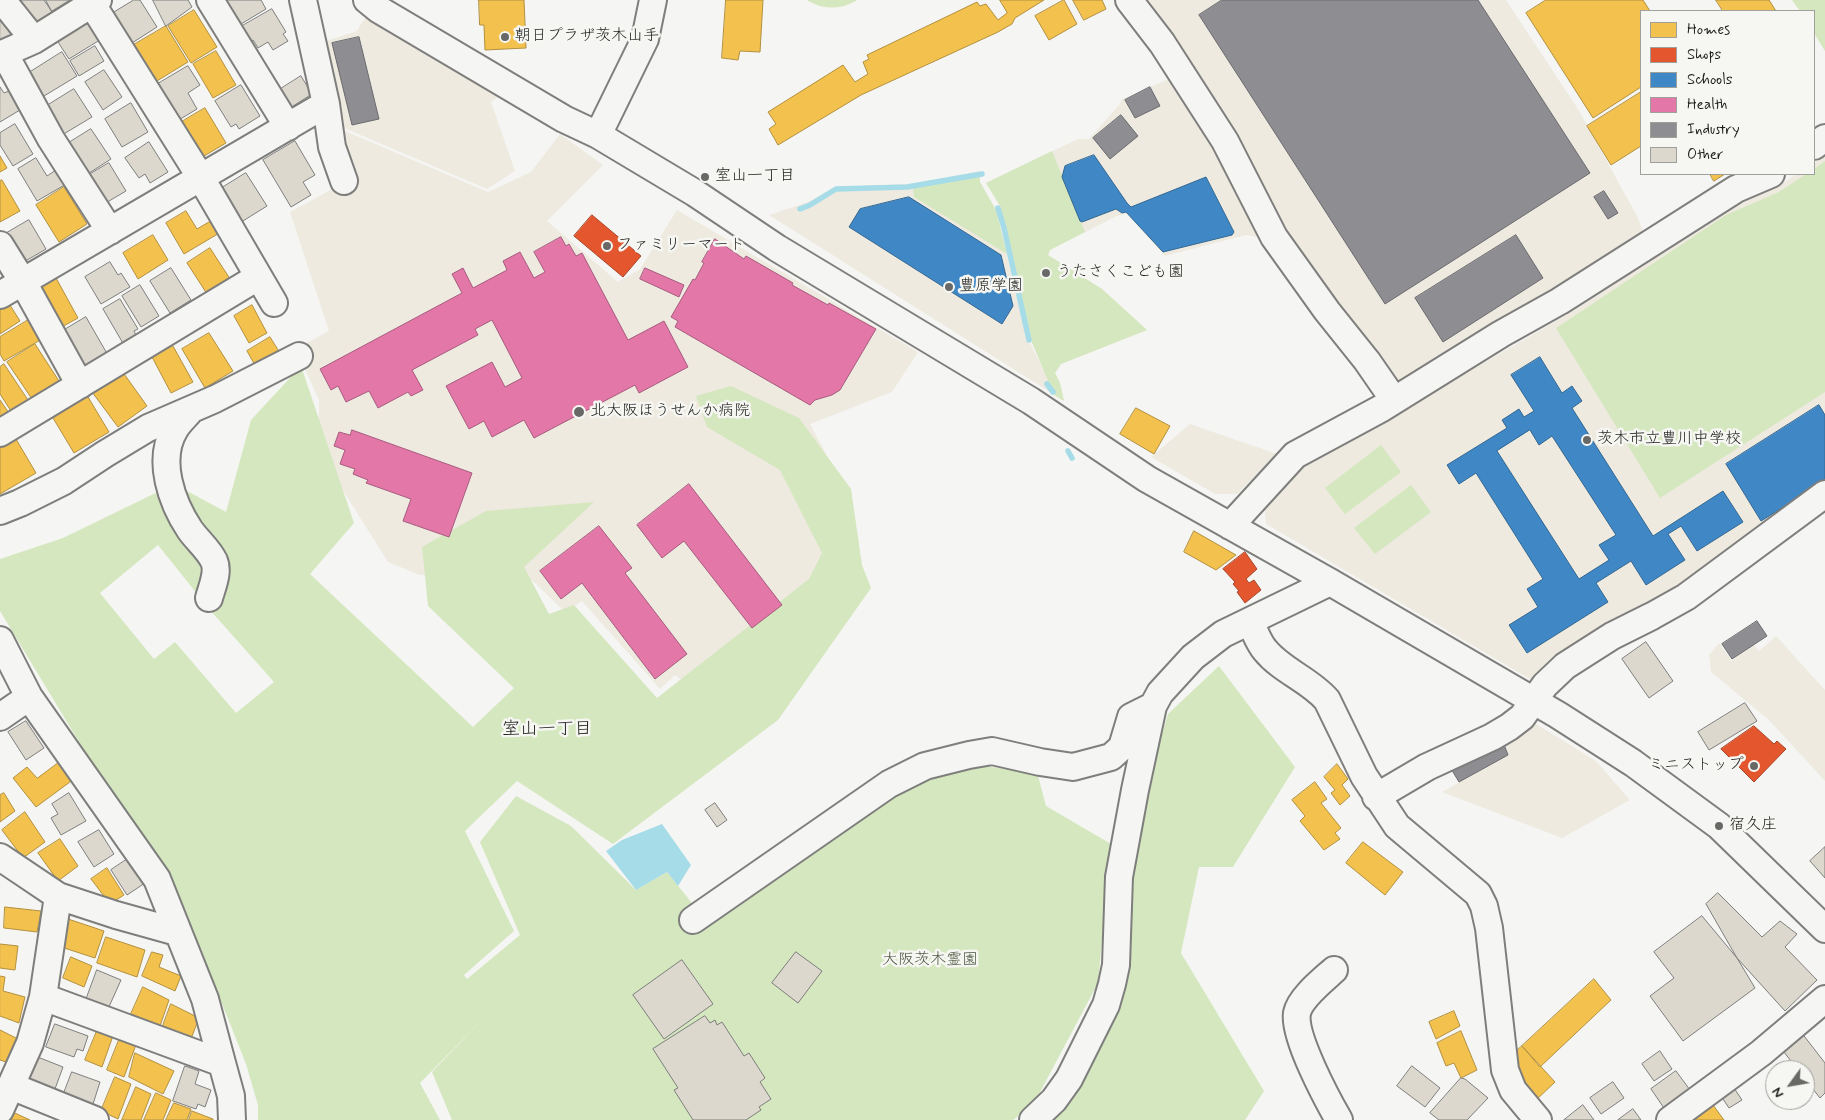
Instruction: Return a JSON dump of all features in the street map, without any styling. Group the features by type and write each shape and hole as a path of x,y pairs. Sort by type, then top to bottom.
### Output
{"street":[{"path":"2,0 34,40"},
{"path":"210,0 288,127"},
{"path":"303,0 326,104 332,147 344,181"},
{"path":"367,0 378,9 556,114 598,135 695,193 777,248 1030,401 1147,479 1330,582 1534,701 1633,763 1719,826 1825,929"},
{"path":"598,135 645,39 653,0"},
{"path":"1129,0 1162,43 1225,141 1274,237 1394,400"},
{"path":"110,231 2,54 34,40 95,2 274,303"},
{"path":"0,296 326,104"},
{"path":"1230,526 1295,455 1394,400 1501,334 1560,301 1736,189 1769,175"},
{"path":"0,245 23,282 80,385"},
{"path":"0,433 258,277"},
{"path":"0,511 64,481 148,428 190,411 299,356"},
{"path":"190,411 175,430 169,444 167,462 172,490 178,508 190,530 214,561 215,578 209,598"},
{"path":"1376,797 1468,746 1492,737 1522,717 1545,685 1565,666 1612,636 1686,596 1825,494"},
{"path":"1033,1120 1054,1100 1069,1079 1106,1004 1112,984 1116,965 1119,877 1134,790 1153,706 1166,686 1193,657 1222,634 1330,582"},
{"path":"1250,622 1263,649 1298,678 1321,693 1327,700 1376,797 1403,833 1478,894 1484,906 1490,928 1505,1070 1513,1090 1538,1120"},
{"path":"0,640 29,697 157,879 205,999 231,1096 232,1120"},
{"path":"0,717 29,697"},
{"path":"693,920 889,784 925,766 992,751 1073,767 1111,757 1122,746 1131,717 1153,706"},
{"path":"0,857 58,896 116,915 178,932"},
{"path":"0,1110 30,1043 43,997 58,896"},
{"path":"1334,970 1307,996 1297,1013 1297,1020 1310,1063 1339,1120"},
{"path":"43,997 222,1063"},
{"path":"1670,1120 1761,1053 1825,999"},
{"path":"10,1086 95,1120"}],"shaded area":[{"path":"1147,0 1506,0 1578,109 1637,216 1644,234 1401,381 1389,378 1275,222 1225,132"},
{"path":"367,14 501,95 491,102 515,171 487,189 337,125 320,43 357,31"},
{"path":"1175,76 1264,238 1246,235 1165,256 1127,214 1117,216 1050,250 1048,255 1102,289 1147,330 1061,364 1055,373 1060,383 1064,401 769,215 808,202 835,187 910,184 980,171 980,182 996,210 1027,337 1043,369 1031,340 1000,206 986,183 1078,139 1089,139 1120,104 1121,100"},
{"name":"北大阪ほうせんか病院","path":"338,128 488,192 531,172 560,134 603,165 547,221 618,282 640,269 677,210 918,352 892,392 810,424 841,482 861,566 697,691 675,675 660,689 582,601 565,612 533,581 420,575 388,562 319,452 319,400 296,349 329,331 290,212 351,179"},
{"name":"茨木市立豊川中学校","path":"1825,155 1825,486 1706,575 1535,682 1266,524 1264,501 1307,462 1390,417 1570,313 1732,208 1780,185 1795,175 1815,175 1815,162"},
{"path":"1190,424 1277,454 1237,494 1215,494 1151,457"},
{"path":"1776,636 1825,690 1825,781 1769,720 1711,672 1709,655 1719,643 1732,661 1753,643 1759,651"},
{"path":"1533,722 1596,761 1630,800 1562,838 1442,792 1507,755 1503,742"}],"green space":[{"path":"807,0 857,0 845,6 832,8 819,6"},
{"path":"1792,0 1825,0 1825,51 1815,35 1815,10 1799,10"},
{"path":"1052,151 1085,232 1050,250 1048,255 1102,289 1147,330 1061,364 1055,373 1060,383 1064,401 1054,395 1031,340 1000,206 986,183"},
{"path":"1825,161 1825,392 1660,498 1556,328 1726,215 1779,192 1804,175 1815,175 1815,168"},
{"path":"980,176 980,182 996,210 1007,254 914,197 913,188"},
{"name":"大阪茨木霊園","path":"301,366 354,523 310,574 473,727 514,688 428,606 422,547 486,511 594,502 524,567 549,614 574,605 657,698 809,579 822,553 780,470 707,427 696,396 731,386 799,418 851,489 862,565 871,588 778,720 613,844 517,781 465,831 514,931 464,975 467,979 520,935 480,842 516,796 571,826 636,890 667,872 704,918 899,792 965,764 1037,772 1046,806 1111,844 1098,983 1038,1096 1013,1120 452,1120 432,1072 485,1017 420,1083 440,1120 258,1120 258,1105 246,1064 186,913 102,780 0,611 0,559 63,538 174,484 226,512 251,420","holes":["158,545 210,610 274,682 236,713 175,642 154,659 100,593"]},
{"path":"1381,445 1401,472 1345,514 1325,488"},
{"path":"1411,485 1431,512 1375,554 1354,528"},
{"path":"1219,666 1295,767 1233,867 1199,867 1181,953 1264,1091 1245,1120 1051,1120 1123,985 1132,835 1168,714"}],"water":[{"path":"662,824 691,865 678,886 667,872 636,890 606,851 622,840"}],"building: Homes":[{"name":"朝日プラザ茨木山手","path":"479,0 524,0 526,48 485,50 484,25 480,25"},
{"path":"726,0 763,0 760,52 740,51 738,60 722,58"},
{"path":"1000,0 1044,0 1015,18 1012,24 998,32 861,95 778,145 769,129 776,124 768,112 843,65 855,82 868,74 863,62 869,59 867,55 977,2 980,6 986,4 998,20 1007,13"},
{"path":"1064,0 1077,24 1049,40 1035,16"},
{"path":"1073,0 1102,0 1106,9 1084,20"},
{"path":"1546,0 1643,0 1649,10 1640,10 1640,88 1593,118 1526,13"},
{"path":"1716,0 1769,0 1775,10 1722,10"},
{"path":"194,10 217,47 191,63 168,26"},
{"path":"166,26 188,62 152,84 130,47"},
{"path":"216,51 236,85 213,98 193,64"},
{"path":"1640,93 1640,147 1611,165 1587,126"},
{"path":"205,108 226,143 199,159 178,124"},
{"path":"0,156 7,168 0,172"},
{"path":"1711,175 1723,175 1714,181"},
{"path":"2,180 20,211 0,222 0,181"},
{"path":"64,187 87,224 59,242 36,205"},
{"path":"186,211 197,229 214,219 221,232 184,254 166,223"},
{"path":"153,235 168,260 138,279 123,253"},
{"path":"210,248 232,282 209,297 187,263"},
{"path":"56,278 78,318 58,329 36,289"},
{"path":"8,302 20,321 0,334 0,307"},
{"path":"252,305 267,333 249,343 234,316"},
{"path":"30,319 42,339 4,361 0,354 0,337"},
{"path":"209,333 233,371 205,388 182,349"},
{"path":"270,337 280,353 256,367 247,351"},
{"path":"35,344 59,381 32,399 7,362"},
{"path":"173,346 193,382 171,393 152,357"},
{"path":"4,364 30,403 13,414 0,394 0,367"},
{"path":"122,371 147,406 118,427 92,392"},
{"path":"88,397 109,432 74,453 53,418"},
{"path":"0,400 11,416 0,423"},
{"path":"1136,408 1170,426 1154,454 1120,434"},
{"path":"13,434 36,473 0,494 0,442"},
{"path":"1194,531 1236,555 1216,570 1184,552"},
{"path":"61,761 74,779 36,807 13,778 27,767 37,778"},
{"path":"1337,764 1348,779 1342,785 1350,796 1340,805 1331,793 1335,790 1324,777"},
{"path":"1315,782 1327,799 1321,803 1341,828 1335,833 1340,839 1324,850 1300,821 1305,816 1292,800"},
{"path":"4,793 15,811 0,822 0,795"},
{"path":"25,812 45,842 23,858 2,830"},
{"path":"60,839 78,866 58,881 38,853"},
{"path":"1363,842 1403,872 1385,895 1346,863"},
{"path":"107,868 124,895 110,904 91,879"},
{"path":"5,907 41,911 37,932 4,928"},
{"path":"65,918 104,931 95,958 55,945"},
{"path":"106,937 145,950 137,977 97,963"},
{"path":"0,944 18,946 15,970 0,968"},
{"path":"152,952 163,955 159,967 181,976 175,991 142,976"},
{"path":"71,957 92,966 84,987 63,978"},
{"path":"0,976 5,977 3,991 25,997 19,1023 0,1016"},
{"path":"1594,979 1611,1000 1540,1067 1522,1046"},
{"path":"143,987 169,1000 160,1026 131,1014"},
{"path":"171,1004 199,1018 189,1044 161,1031"},
{"path":"1454,1011 1460,1026 1436,1039 1429,1022"},
{"path":"99,1026 114,1033 102,1067 85,1060"},
{"path":"0,1030 18,1039 6,1062 0,1060"},
{"path":"1461,1031 1477,1070 1461,1078 1454,1063 1446,1066 1437,1043"},
{"path":"121,1035 137,1042 124,1077 107,1070"},
{"path":"1522,1046 1555,1082 1535,1101 1512,1068 1510,1057"},
{"path":"135,1053 174,1071 163,1094 129,1077"},
{"path":"115,1077 131,1084 118,1119 101,1111"},
{"path":"136,1087 151,1094 141,1120 122,1120"},
{"path":"156,1093 171,1100 163,1120 144,1120"},
{"path":"1710,1101 1724,1120 1689,1120"},
{"path":"174,1103 191,1109 187,1120 166,1120"},
{"path":"6,1109 30,1120 2,1120"},
{"path":"192,1111 213,1119 213,1120 189,1120"}],"building: Shops":[{"name":"ファミリーマート","path":"592,215 641,256 623,277 574,236"},
{"path":"1245,552 1257,569 1246,579 1249,583 1254,580 1261,590 1245,603 1233,584 1235,582 1223,569"},
{"name":"ミニストップ","path":"1754,726 1774,744 1777,741 1786,749 1754,782 1721,749"}],"building: Schools":[{"path":"1094,155 1131,207 1206,177 1234,232 1232,235 1163,252 1126,212 1122,213 1116,209 1082,222 1080,221 1062,177 1065,166"},
{"path":"909,197 1001,255 1013,306 1002,324 849,227 860,209"},
{"path":"1540,357 1562,393 1572,386 1582,401 1572,408 1653,536 1723,491 1743,522 1697,551 1681,526 1668,534 1685,560 1646,585 1631,561 1596,583 1608,602 1527,653 1509,625 1538,607 1527,589 1543,579 1476,473 1459,484 1447,465 1507,428 1502,420 1519,409 1524,417 1534,411 1511,375","holes":["1530,430 1539,445 1552,436 1616,535 1599,545 1609,560 1579,579 1497,451"]},
{"path":"1819,405 1825,415 1825,481 1761,521 1726,464"}],"building: Health":[{"path":"561,237 566,246 569,244 576,256 582,253 628,340 664,321 688,367 639,393 635,385 534,438 524,420 492,437 484,421 469,429 446,386 492,362 505,387 522,378 492,320 475,329 478,335 412,370 423,390 411,396 408,392 378,408 369,391 346,402 338,386 331,390 320,369 462,293 452,274 463,268 473,288 507,270 503,261 520,252 534,278 545,272 534,252"},
{"path":"715,239 744,259 746,256 793,283 792,285 876,329 840,390 832,395 815,400 810,405 675,327 678,321 671,317 693,279 695,280 704,263 702,262"},
{"path":"645,268 684,285 679,297 640,279"},
{"path":"352,430 472,473 449,537 403,521 411,499 366,483 368,480 353,474 355,469 340,464 345,450 334,446 339,432 350,435"},
{"path":"689,484 782,605 752,628 684,541 662,558 637,525"},
{"path":"599,526 632,568 625,573 687,654 655,679 582,583 561,599 540,571"}],"building: Industry":[{"path":"1222,0 1478,0 1590,173 1385,304 1199,15"},
{"path":"359,37 379,119 352,125 332,43"},
{"path":"1150,87 1160,106 1135,118 1125,100"},
{"path":"1121,115 1138,136 1110,159 1093,138"},
{"path":"1604,191 1618,213 1608,219 1594,197"},
{"path":"1516,235 1543,278 1443,342 1415,298"},
{"path":"1757,621 1767,636 1732,659 1722,644"},
{"path":"1503,742 1508,755 1459,782 1450,767"}],"building: Other":[{"path":"17,0 44,0 52,12 32,24"},
{"path":"46,0 70,0 52,11"},
{"path":"134,0 140,0 157,27 132,43 113,13"},
{"path":"153,0 188,0 192,7 166,26"},
{"path":"225,0 261,0 266,9 236,27 231,17 235,15"},
{"path":"0,5 21,39 0,48"},
{"path":"272,9 286,32 283,34 288,41 273,50 268,42 258,48 253,40 246,44 237,29"},
{"path":"92,21 103,38 69,59 58,42"},
{"path":"95,46 104,61 79,76 70,61"},
{"path":"62,52 77,76 39,99 24,76"},
{"path":"188,66 200,85 188,93 197,109 177,121 156,85"},
{"path":"104,70 122,97 103,110 85,82"},
{"path":"301,76 312,94 290,108 279,90"},
{"path":"241,85 260,116 239,129 236,124 231,127 215,101"},
{"path":"0,87 4,93 9,91 20,110 0,122"},
{"path":"74,89 92,117 62,135 45,107"},
{"path":"131,103 148,132 122,147 105,119"},
{"path":"15,124 33,154 13,166 0,145 0,133"},
{"path":"91,129 111,159 86,175 67,144"},
{"path":"295,141 315,175 303,182 311,195 291,207 263,160"},
{"path":"149,142 168,172 150,183 145,174 139,178 125,158"},
{"path":"36,158 47,176 59,168 68,183 37,201 18,169"},
{"path":"109,163 126,191 104,204 87,176"},
{"path":"246,173 267,206 238,224 217,191"},
{"path":"29,220 46,249 22,263 5,234"},
{"path":"110,262 118,275 121,273 130,287 101,304 85,277"},
{"path":"171,268 191,300 170,313 150,281"},
{"path":"140,285 159,316 141,327 122,296"},
{"path":"120,299 138,329 134,331 137,337 124,345 103,309"},
{"path":"86,317 109,357 85,372 61,332"},
{"path":"1646,642 1673,681 1649,698 1622,659"},
{"path":"1745,703 1757,721 1709,750 1698,732"},
{"path":"26,721 44,748 26,760 8,732"},
{"path":"69,793 86,821 61,835 51,818 58,814 52,804"},
{"path":"715,803 727,820 717,827 705,810"},
{"path":"99,830 114,854 94,867 78,842"},
{"path":"1825,847 1825,878 1810,861"},
{"path":"132,856 148,881 127,895 111,870"},
{"path":"1718,893 1762,937 1780,921 1797,934 1785,947 1817,980 1785,1011 1737,958 1706,904"},
{"path":"1702,916 1737,958 1755,988 1683,1041 1650,996 1674,978 1654,952"},
{"path":"796,952 822,971 798,1003 772,983"},
{"path":"682,960 713,1004 664,1039 633,995"},
{"path":"97,970 121,980 108,1009 86,1000"},
{"path":"705,1016 710,1023 715,1020 717,1025 722,1022 744,1056 749,1053 765,1078 760,1082 771,1099 759,1107 761,1110 746,1120 693,1120 674,1090 678,1088 653,1049"},
{"path":"55,1024 88,1036 83,1051 77,1049 74,1057 46,1047"},
{"path":"1801,1032 1825,1063 1825,1093 1820,1098 1815,1092 1815,1060 1790,1060 1780,1047"},
{"path":"1660,1051 1672,1069 1654,1081 1642,1064"},
{"path":"30,1054 63,1067 55,1089 22,1077"},
{"path":"185,1066 199,1071 195,1084 211,1090 205,1107 198,1104 196,1109 173,1101"},
{"path":"1412,1066 1440,1088 1425,1107 1397,1086"},
{"path":"1676,1071 1690,1090 1664,1108 1651,1089"},
{"path":"72,1072 100,1082 93,1104 64,1093"},
{"path":"1461,1078 1465,1079 1488,1098 1467,1120 1439,1120 1430,1113"},
{"path":"1613,1082 1624,1098 1601,1114 1590,1098"},
{"path":"1732,1085 1742,1100 1729,1108 1719,1093"},
{"path":"1583,1105 1594,1120 1564,1120"},
{"path":"1633,1109 1641,1120 1618,1120"}],"waterway":[{"path":"800,209 836,189 907,187 982,174"},
{"path":"998,208 1029,340"},
{"path":"1047,384 1053,392"},
{"path":"1068,451 1072,458"}],"place":[{"name":"朝日プラザ茨木山手","path":"505,37"},
{"name":"室山一丁目","path":"705,177"},
{"name":"ファミリーマート","path":"607,246"},
{"name":"うたさくこども園","path":"1046,273"},
{"name":"豊原学園","path":"949,287"},
{"name":"北大阪ほうせんか病院","path":"579,412"},
{"name":"茨木市立豊川中学校","path":"1587,440"},
{"name":"ミニストップ","path":"1754,766"},
{"name":"宿久庄","path":"1719,826"}],"district":[{"name":"室山一丁目","path":"547,730"}]}
